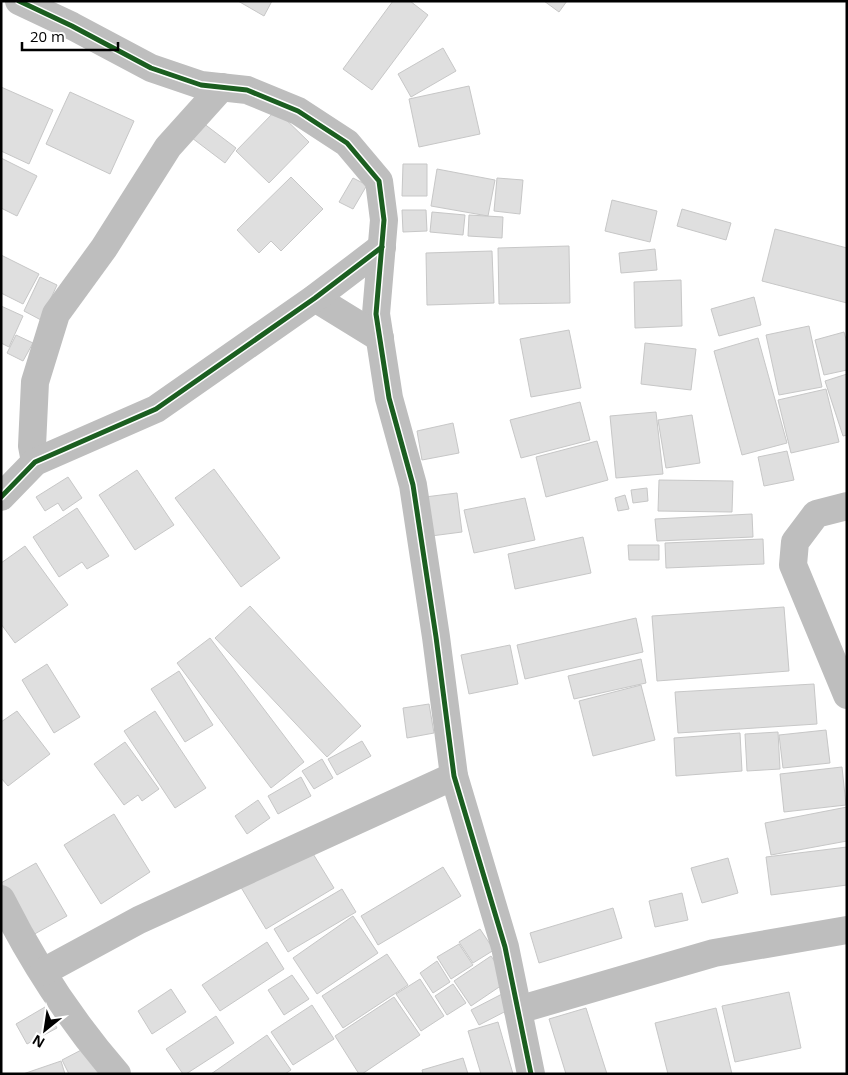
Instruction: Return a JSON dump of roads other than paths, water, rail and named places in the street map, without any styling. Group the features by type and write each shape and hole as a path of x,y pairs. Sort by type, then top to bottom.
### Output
{"street":[{"path":"19,1 72,26 150,68 202,85 247,90 298,110 347,144 378,181 384,220 376,314 389,398 413,485 436,637 454,776 505,948 531,1074"},
{"path":"35,462 32,446 35,382 56,314 104,248 168,147 222,87"},
{"path":"1,497 35,462 156,409 315,298 382,247"},
{"path":"315,298 380,338"},
{"path":"847,506 816,514 795,542 793,565 847,695"},
{"path":"43,972 139,920 454,776"},
{"path":"1,899 21,938 43,972 93,1046 116,1074"},
{"path":"518,1010 714,953 847,930"}]}
